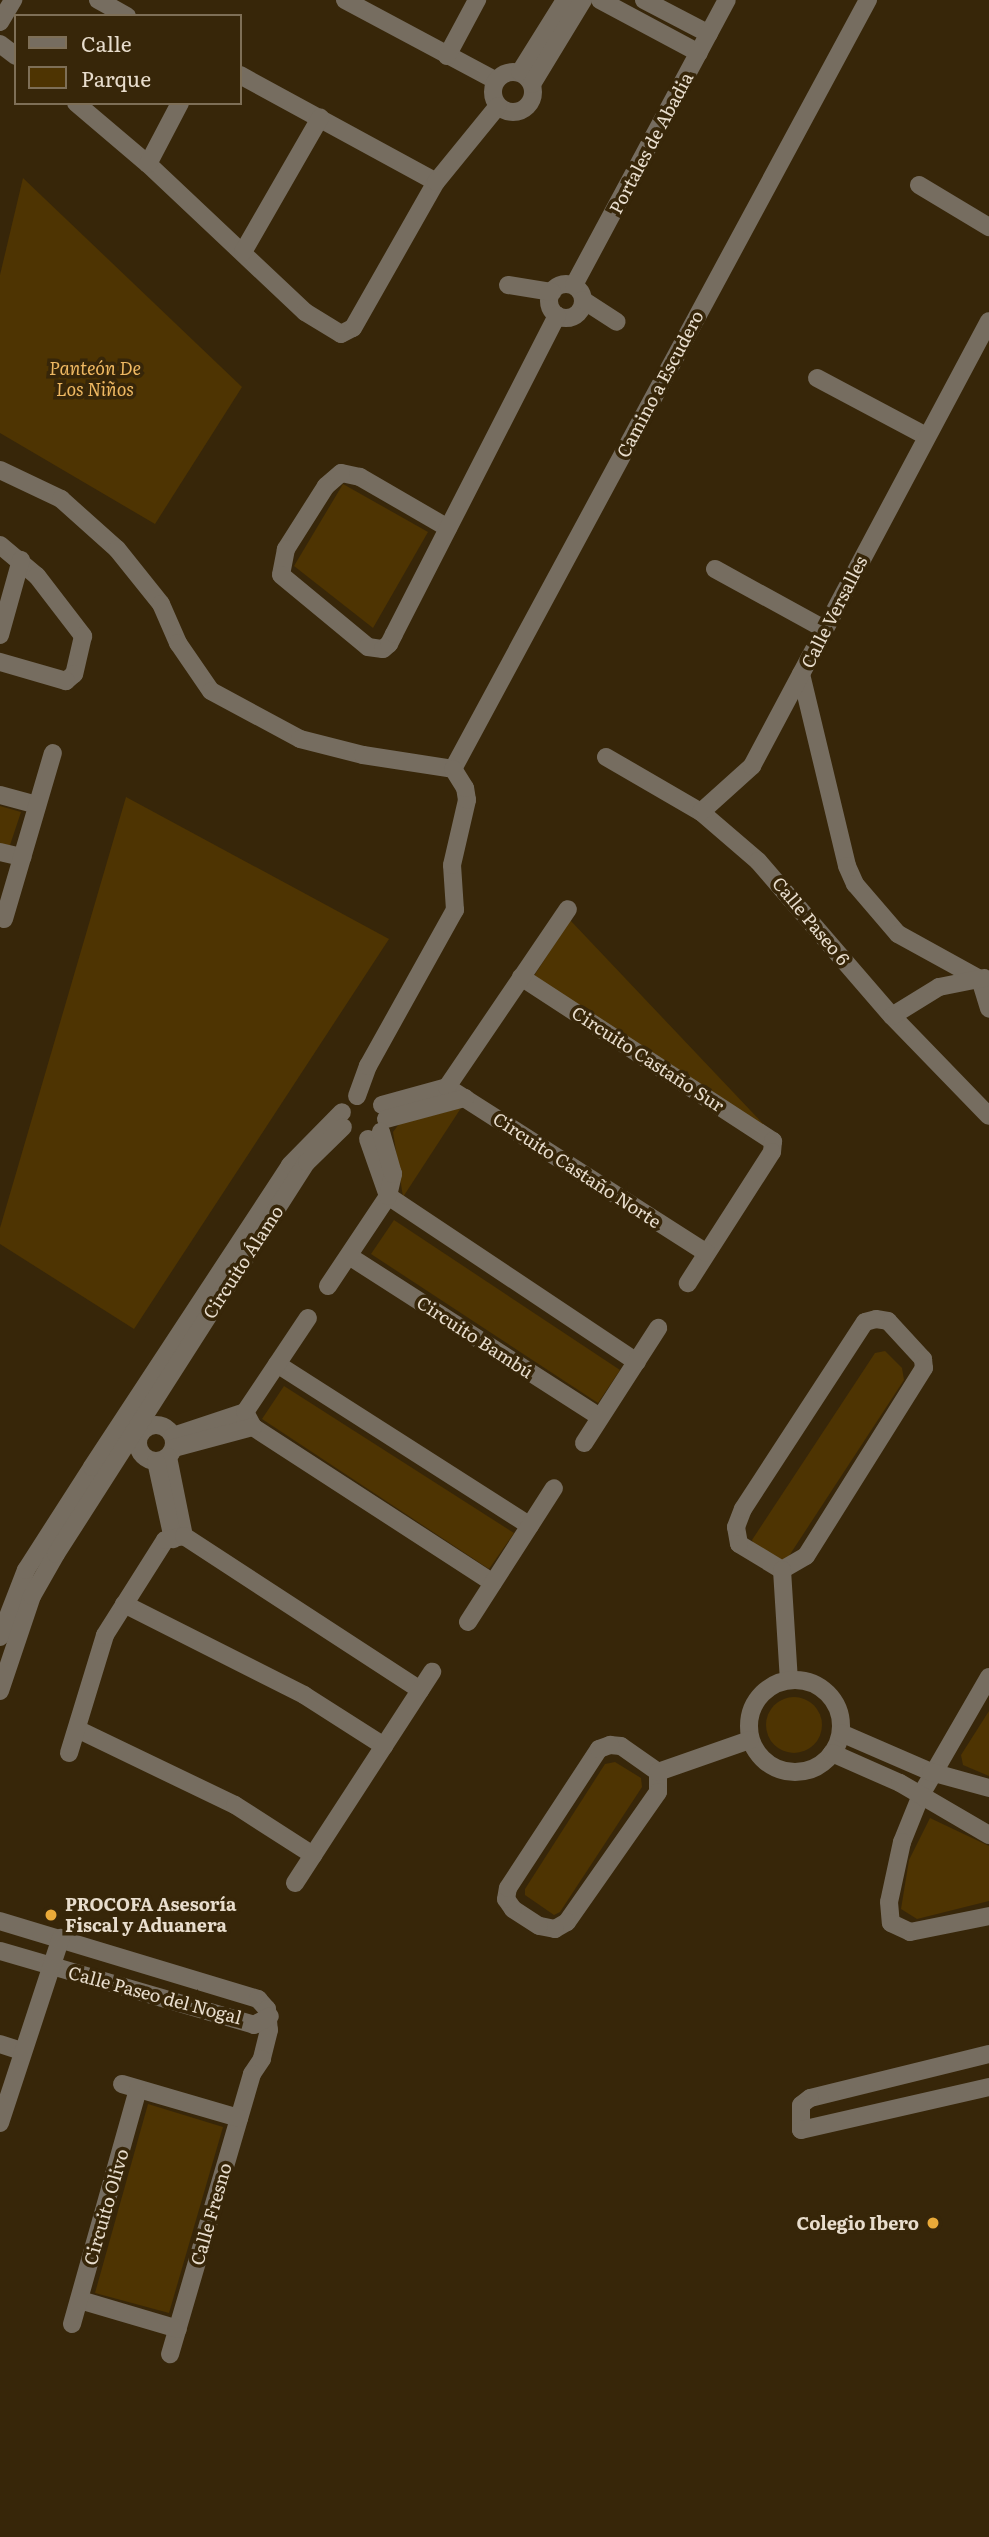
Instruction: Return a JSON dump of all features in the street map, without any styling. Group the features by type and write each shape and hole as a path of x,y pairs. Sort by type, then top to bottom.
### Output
{"street":[{"path":"0,22 13,0"},
{"path":"98,0 123,14"},
{"path":"345,0 495,80"},
{"path":"447,56 477,0"},
{"path":"554,35 565,0"},
{"path":"498,106 520,111 532,100 526,78 554,35 583,0"},
{"path":"644,0 709,34"},
{"name":"Portales de Abadia","path":"579,293 727,0"},
{"name":"Camino a Escudero","path":"453,769 868,0"},
{"path":"610,3 699,52"},
{"path":"498,106 492,94 495,80 511,71 526,78"},
{"path":"242,76 436,182"},
{"path":"78,105 148,164 305,312 335,334 347,332 358,321 436,182 498,106"},
{"path":"148,164 179,105"},
{"path":"243,252 320,118"},
{"path":"919,185 989,227"},
{"path":"557,315 549,303 552,292 562,284 579,293 617,322"},
{"path":"508,285 552,292"},
{"path":"557,315 575,316 579,293"},
{"path":"448,528 360,477 341,474 326,486 286,549 281,575 368,647 383,649 448,528 557,315"},
{"name":"Calle Versalles","path":"985,978 898,934 867,904 847,866 801,674 989,321"},
{"path":"817,378 926,436"},
{"path":"0,470 61,499 117,549 161,604 177,643 211,691 300,740 363,755 453,769 465,788 467,800 452,865 455,910 368,1066 357,1096 342,1119 353,1137 447,1087 568,909"},
{"path":"0,545 21,560 80,631 82,643 74,674 66,681 0,662"},
{"path":"0,635 21,560"},
{"path":"715,569 824,629"},
{"path":"701,812 722,797 752,766 801,674"},
{"path":"4,919 53,753"},
{"name":"Calle Paseo 6","path":"606,757 701,812 781,883 892,1016 989,1116"},
{"path":"0,795 37,805"},
{"path":"0,852 22,858"},
{"name":"Circuito Castaño Sur","path":"522,977 773,1141 772,1152 707,1254"},
{"path":"892,1016 921,995 985,978 989,1009"},
{"name":"Circuito Castaño Norte","path":"447,1087 707,1254"},
{"path":"328,1286 388,1196 379,1124 371,1096 357,1096"},
{"path":"379,1124 465,1098"},
{"name":"Circuito Álamo","path":"0,1637 26,1570 290,1165 342,1119"},
{"name":"Circuito Álamo","path":"0,1691 32,1596 115,1460 307,1163 342,1119"},
{"path":"388,1196 637,1362"},
{"path":"688,1283 707,1254"},
{"name":"Circuito Bambú","path":"349,1256 600,1418"},
{"path":"92,1467 162,1451 249,1420 276,1364 308,1318"},
{"path":"888,1321 923,1359 924,1368 806,1556 782,1570 739,1544 736,1527 743,1510 865,1322 888,1321"},
{"path":"584,1443 658,1328"},
{"path":"276,1364 530,1526"},
{"path":"151,1377 154,1425"},
{"path":"249,1420 494,1583"},
{"path":"162,1451 139,1435 154,1425 166,1427 162,1451 179,1538"},
{"path":"468,1622 554,1488"},
{"path":"69,1753 105,1635 165,1540 179,1538 420,1690"},
{"path":"782,1570 789,1679"},
{"path":"124,1604 304,1695 384,1746"},
{"path":"295,1883 432,1672"},
{"path":"989,1677 921,1795 894,1871 891,1923 910,1932 989,1916"},
{"path":"789,1679 810,1682 828,1693 841,1718 841,1734 832,1753 809,1770 780,1770 767,1763 750,1740 748,1727 755,1701 775,1683 789,1679"},
{"path":"76,1728 235,1805 313,1855"},
{"path":"841,1734 932,1772 989,1788"},
{"path":"658,1772 750,1740"},
{"path":"621,1746 658,1772 658,1792 567,1922 555,1929 539,1926 513,1909 506,1899 508,1888 599,1749 621,1746"},
{"path":"832,1753 921,1795 989,1835"},
{"name":"Calle Paseo del Nogal","path":"0,1921 258,1999 262,2020 48,1966 0,1951"},
{"path":"0,2123 56,1937"},
{"name":"Calle Fresno","path":"170,2354 252,2074 262,2020"},
{"path":"0,2045 22,2051"},
{"path":"989,2054 810,2098 801,2105 801,2130 989,2087"},
{"name":"Circuito Olivo","path":"72,2324 130,2087 239,2118"},
{"path":"80,2300 178,2329"}],"green space":[{"name":"Panteón De Los Niños","path":"23,178 242,387 155,524 0,433 0,275"},
{"path":"343,484 428,532 373,628 294,566"},
{"path":"126,797 389,939 134,1329 0,1244 0,1228"},
{"path":"0,806 21,812 8,851 0,848"},
{"path":"570,920 768,1129 534,976"},
{"path":"461,1108 403,1197 393,1132 399,1124"},
{"path":"394,1220 620,1370 598,1403 371,1254"},
{"path":"885,1351 902,1368 904,1380 787,1559 780,1561 755,1547 752,1540 875,1353"},
{"path":"284,1386 514,1533 489,1569 262,1419"},
{"path":"794,1697 805,1699 814,1705 820,1714 820,1736 814,1745 805,1751 794,1753 783,1751 774,1745 768,1736 766,1725 768,1714 774,1705 783,1699"},
{"path":"989,1711 989,1776 963,1765 961,1755"},
{"path":"615,1762 641,1778 642,1787 560,1912 554,1915 525,1895 525,1889 605,1764"},
{"path":"930,1818 989,1846 989,1901 917,1919 901,1909 909,1860"},
{"path":"148,2104 223,2127 169,2313 95,2293"}],"place":[{"name":"PROCOFA Asesoría Fiscal y Aduanera","path":"51,1915"},
{"name":"Colegio Ibero","path":"933,2223"}]}
